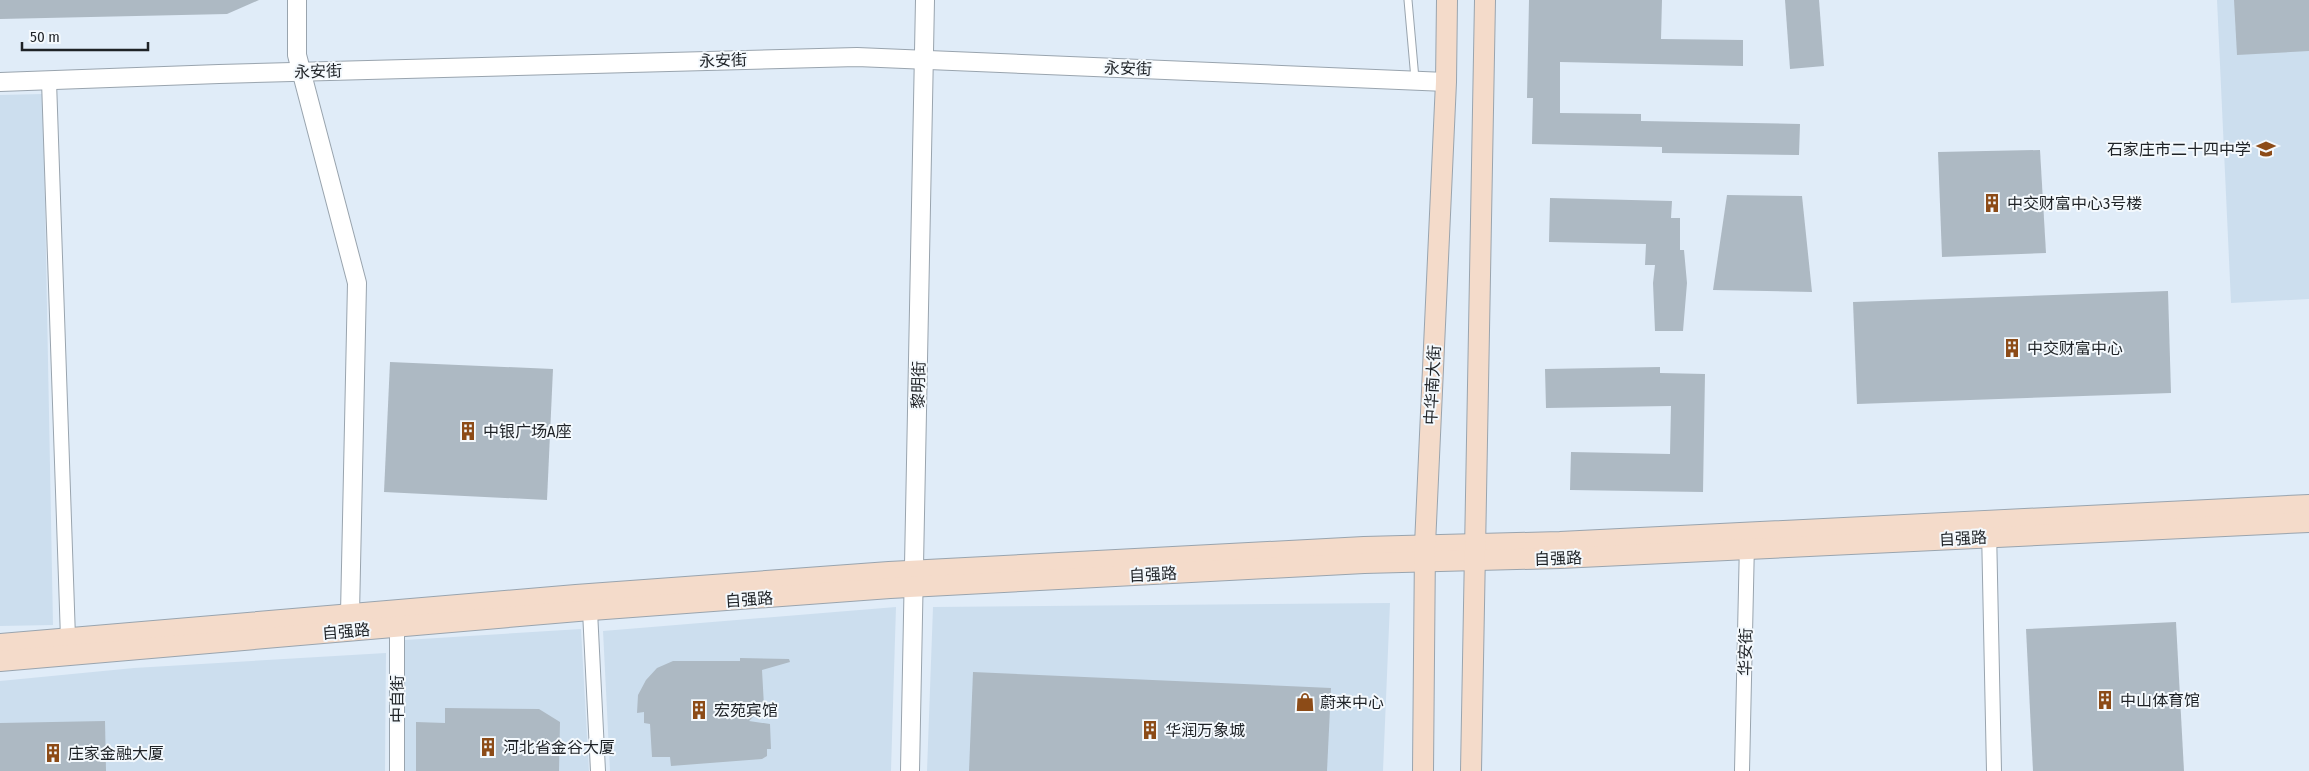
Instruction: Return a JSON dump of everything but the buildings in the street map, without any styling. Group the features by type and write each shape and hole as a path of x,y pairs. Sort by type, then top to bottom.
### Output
{"main road":[{"name":"中华南大街","path":"1423,771 1425,554 1446,82 1447,0"},
{"path":"1471,771 1485,0"},
{"name":"自强路","path":"0,644 350,614 914,579 1989,529 2309,505"},
{"name":"自强路","path":"1989,529 2309,522"},
{"name":"自强路","path":"0,661 590,610 914,579"}],"street":[{"path":"297,0 297,55 357,283 350,614"},
{"name":"黎明街","path":"910,771 925,0"},
{"name":"永安街","path":"0,82 856,56 1446,82"},
{"path":"49,81 68,638"},
{"path":"1989,529 1994,771"},
{"name":"华安街","path":"1742,771 1747,541"},
{"path":"590,610 598,771"},
{"name":"中自街","path":"396,627 398,771"}],"lane":[{"path":"1408,0 1415,81"}],"shaded area":[{"name":"石家庄市二十四中学","path":"2217,0 2309,0 2309,299 2231,303"},
{"path":"43,94 53,625 0,626 0,95"},
{"path":"1390,603 1383,771 927,771 933,607"},
{"path":"896,607 891,771 610,771 603,631"},
{"path":"581,629 589,771 405,771 405,640"},
{"path":"386,653 385,771 0,771 0,681 134,668"}],"place":[{"name":"石家庄市二十四中学","path":"2266,149"},
{"name":"中交财富中心3号楼","path":"1992,203"},
{"name":"中交财富中心","path":"2012,348"},
{"name":"中银广场A座","path":"468,431"},
{"name":"中山体育馆","path":"2105,700"},
{"name":"蔚来中心","path":"1305,702"},
{"name":"宏苑宾馆","path":"699,710"},
{"name":"华润万象城","path":"1150,730"},
{"name":"河北省金谷大厦","path":"488,747"},
{"name":"庄家金融大厦","path":"53,753"}]}
